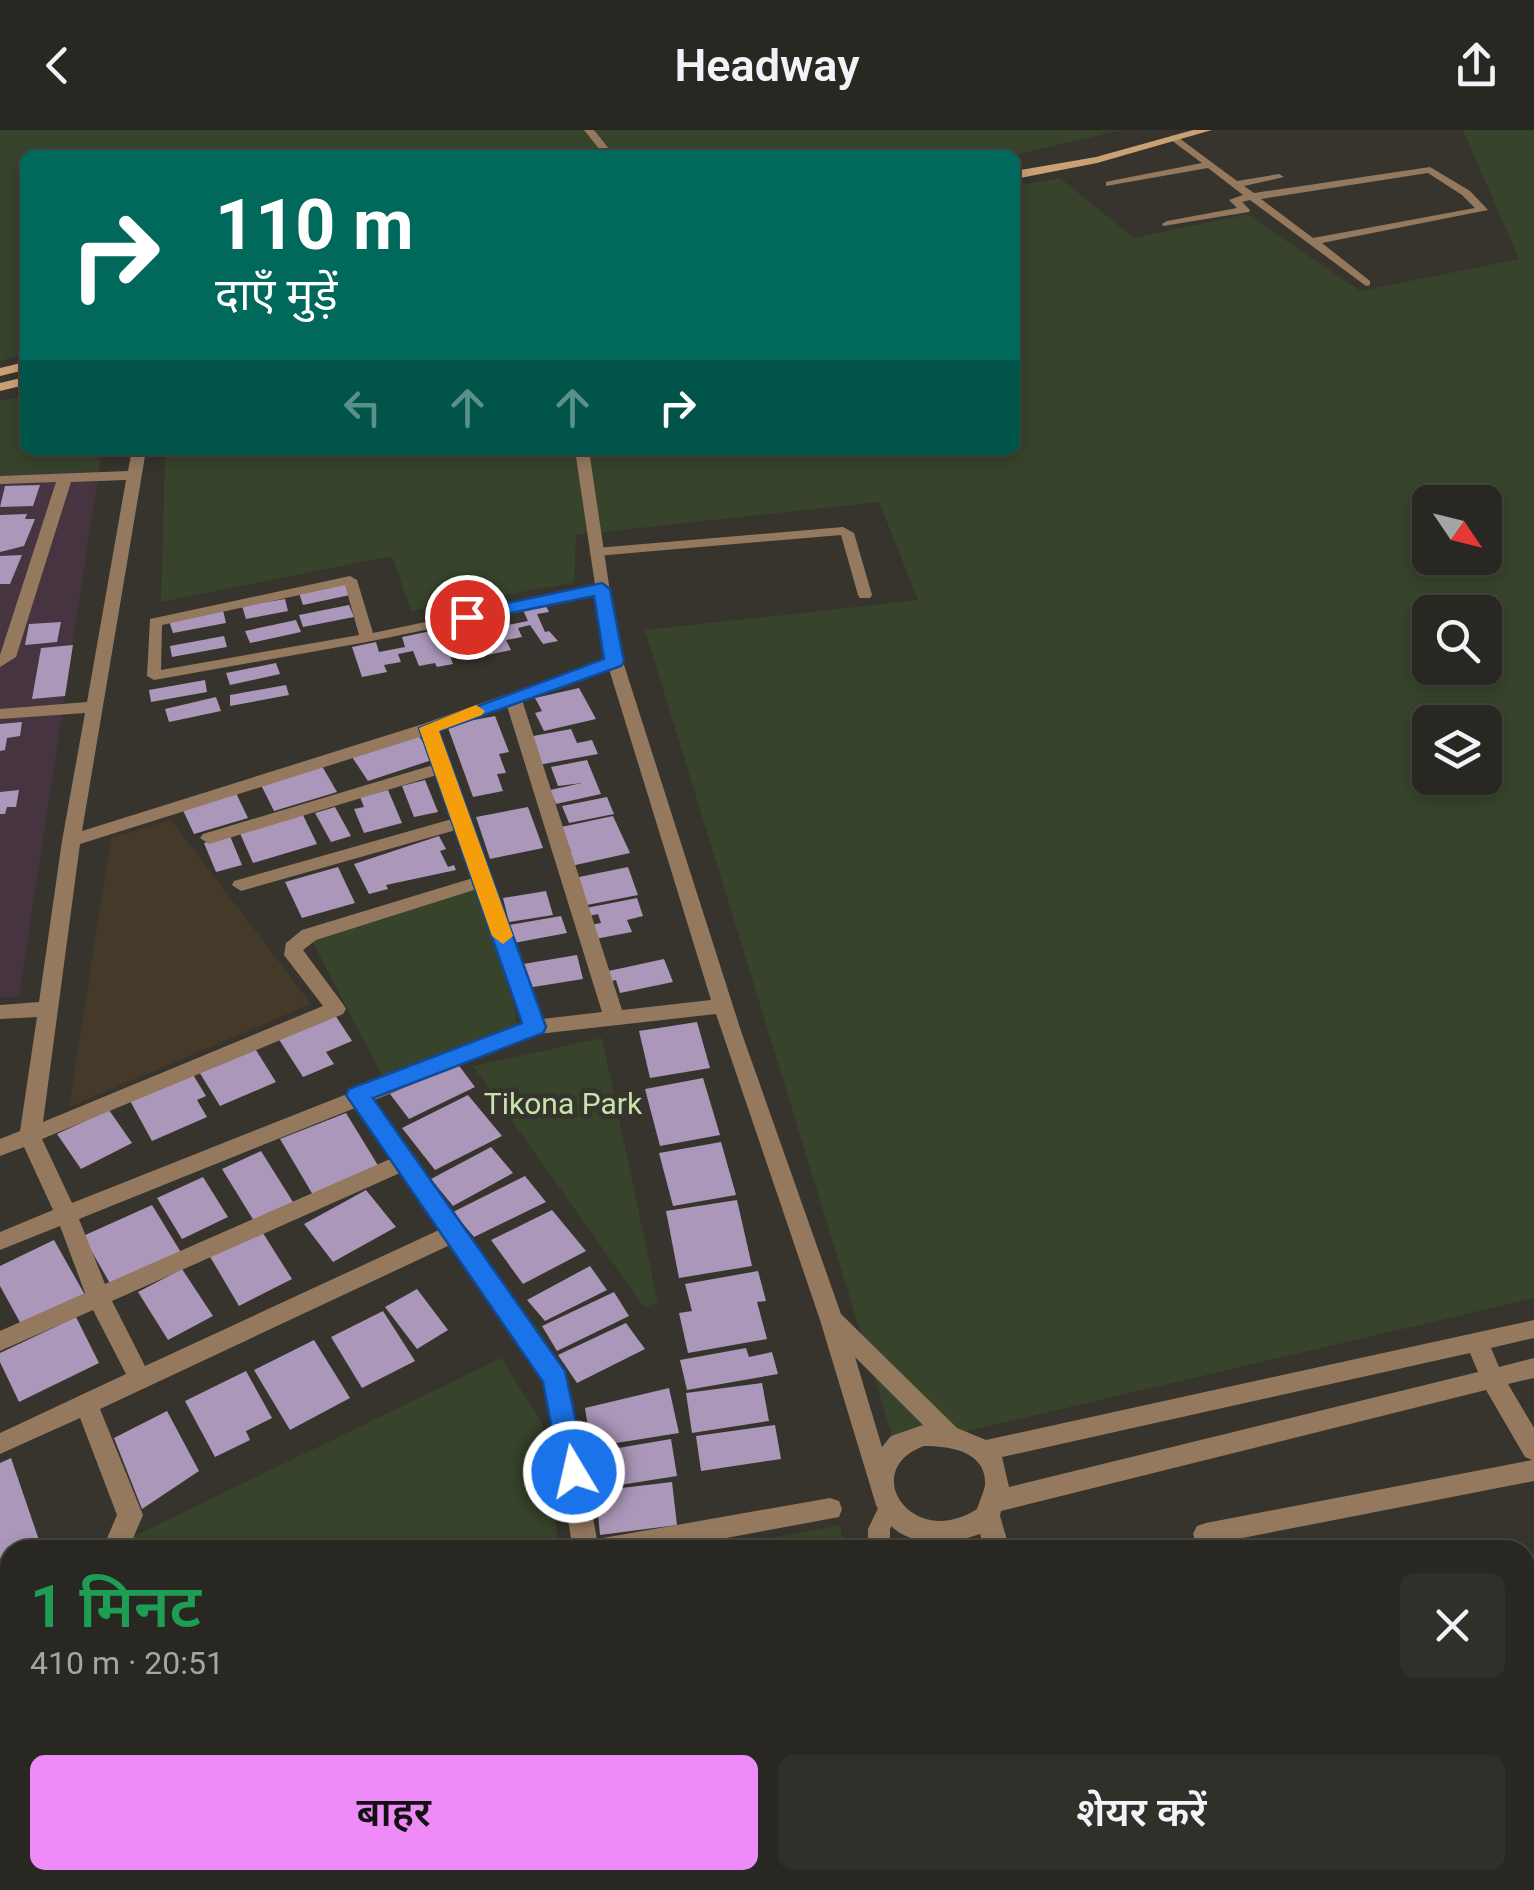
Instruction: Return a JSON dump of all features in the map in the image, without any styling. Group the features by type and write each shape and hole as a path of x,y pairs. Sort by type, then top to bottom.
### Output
{"main road":[{"path":"1020,164 1158,130"},
{"path":"1020,173 1097,160 1206,130"}],"street":[{"path":"138,455 71,841 30,1136 98,1297 140,1378"},
{"path":"583,455 614,662 723,1006 832,1320 890,1507 931,1540"},
{"path":"0,480 133,475"},
{"path":"0,662 8,657 65,478"},
{"path":"71,841 428,728 614,662"},
{"path":"514,698 614,1018"},
{"path":"0,714 93,707"},
{"path":"428,728 535,1027"},
{"path":"210,838 442,768"},
{"path":"241,884 462,822"},
{"path":"0,1148 336,1009 294,955 293,948 298,942 309,934 483,881"},
{"path":"0,1241 535,1027 723,1006"},
{"path":"0,1012 45,1009"},
{"path":"358,1095 556,1379 584,1540"},
{"path":"0,1341 403,1162"},
{"path":"0,1444 452,1234"},
{"path":"832,1320 947,1433 982,1451 994,1466 998,1483 992,1509 996,1540"},
{"path":"982,1451 1534,1329"},
{"path":"1477,1342 1492,1378 1534,1450"},
{"path":"939,1540 972,1528 992,1509 1534,1368"},
{"path":"86,1403 130,1515 119,1540"},
{"path":"881,1482 884,1466 894,1450 908,1439 947,1433"},
{"path":"1208,1540 1206,1534 1534,1470"},
{"path":"656,1540 830,1510"}],"lane":[{"path":"589,130 604,150"},
{"path":"1175,138 1366,282"},
{"path":"1110,184 1210,165"},
{"path":"1167,224 1245,210 1234,200 1430,170 1466,193 1483,210 1313,241"},
{"path":"1235,184 1278,177"},
{"path":"596,552 844,531 848,533 865,595"},
{"path":"367,638 350,580 155,622 154,676 367,638 602,589"},
{"path":"879,1540 879,1530 890,1507"}],"shaded area":[{"path":"20,397 20,455 101,455 19,997 0,997 0,401"},
{"path":"171,820 311,1004 69,1107 111,838"}],"green space":[{"path":"0,130 1122,130 1020,154 1020,150 20,150 20,355 0,361"},
{"path":"1463,130 1534,130 1534,1298 896,1448 645,630 918,600 879,502 576,535 574,583 411,611 392,556 161,602 165,455 1020,455 1020,185 1060,178 1134,238 1247,214 1360,291 1519,259"},
{"path":"20,397 20,455 101,455 99,471 0,475 0,401"},
{"path":"485,887 519,1029 386,1083 309,935"},
{"name":"Tikona Park","path":"602,1038 658,1303 644,1307 473,1066"},
{"path":"501,1358 542,1423 558,1540 126,1540"},
{"path":"840,1525 843,1540 761,1540"}],"building":[{"path":"40,485 33,506 0,507 5,486"},
{"path":"27,514 25,519 35,519 24,546 0,552 0,515"},
{"path":"22,555 10,584 0,584 0,556"},
{"path":"346,584 350,595 303,605 299,593"},
{"path":"285,599 288,611 246,619 242,606"},
{"path":"545,604 549,612 537,614 545,632 549,631 558,641 543,644 530,625 518,628 522,637 506,640 511,650 478,657 471,642 459,645 461,651 449,653 453,664 437,667 435,663 419,666 413,651 398,654 401,662 384,665 387,672 362,677 352,647 376,642 379,652 405,647 402,637 436,630 440,639 466,634 464,628 470,627 467,622 497,612 503,626 528,621 522,608"},
{"path":"349,605 354,617 303,627 299,615"},
{"path":"223,610 226,623 173,633 169,621"},
{"path":"296,620 301,632 250,643 245,631"},
{"path":"61,622 57,642 25,645 29,624"},
{"path":"224,636 227,647 172,657 170,646"},
{"path":"73,645 65,696 32,699 41,648"},
{"path":"276,663 280,674 230,685 226,673"},
{"path":"205,680 207,692 151,702 149,690"},
{"path":"286,685 289,695 230,706 230,695"},
{"path":"579,688 596,719 544,731 535,713 542,711 535,698"},
{"path":"216,697 221,711 169,722 165,709"},
{"path":"495,716 509,752 499,754 506,773 497,774 503,791 473,797 447,725"},
{"path":"22,722 20,736 7,738 5,750 0,751 0,724"},
{"path":"571,729 577,743 592,740 598,754 538,765 528,737"},
{"path":"416,732 435,759 368,781 350,754"},
{"path":"587,760 601,794 556,804 550,790 582,783 558,786 551,767"},
{"path":"322,766 337,792 274,811 261,785"},
{"path":"425,780 438,812 414,817 402,786"},
{"path":"19,790 16,807 7,807 5,814 0,814 0,792"},
{"path":"388,790 402,823 364,833 354,809 364,807 360,797"},
{"path":"235,791 248,818 194,834 181,806"},
{"path":"607,797 614,814 569,823 562,806"},
{"path":"335,807 351,836 331,842 315,813"},
{"path":"528,807 543,848 490,859 476,817"},
{"path":"302,813 317,844 253,863 239,831"},
{"path":"613,816 630,853 571,866 566,852 571,851 561,827"},
{"path":"230,836 242,865 216,872 204,843"},
{"path":"439,836 446,849 440,851 448,867 454,865 456,870 386,885 388,889 369,894 354,864"},
{"path":"338,867 355,903 302,918 285,882"},
{"path":"628,867 638,895 587,905 579,877"},
{"path":"546,891 553,915 509,922 503,898"},
{"path":"637,898 643,916 627,920 632,932 595,939 590,925 601,923 598,914 589,916 586,908"},
{"path":"561,916 567,933 514,943 509,925"},
{"path":"577,955 583,979 527,988 523,964"},
{"path":"664,959 673,982 620,993 616,980 608,982 604,972"},
{"path":"335,1015 352,1041 326,1052 334,1064 303,1077 278,1038"},
{"path":"697,1022 710,1068 650,1078 639,1031"},
{"path":"254,1047 276,1082 220,1106 198,1070"},
{"path":"457,1063 475,1087 409,1119 390,1094"},
{"path":"192,1073 206,1096 197,1100 207,1117 152,1141 129,1099"},
{"path":"703,1078 720,1135 660,1146 645,1089"},
{"path":"468,1095 502,1136 435,1170 402,1128"},
{"path":"109,1110 132,1143 81,1169 57,1134"},
{"path":"346,1113 379,1167 313,1195 280,1139"},
{"path":"721,1142 736,1195 673,1206 659,1153"},
{"path":"491,1147 513,1173 453,1206 431,1179"},
{"path":"261,1151 293,1202 254,1221 222,1169"},
{"path":"525,1176 546,1202 474,1237 453,1212"},
{"path":"203,1177 228,1217 182,1239 157,1198"},
{"path":"366,1190 396,1227 333,1262 304,1224"},
{"path":"737,1200 752,1266 679,1278 666,1211"},
{"path":"152,1205 182,1254 112,1287 83,1236"},
{"path":"552,1210 586,1251 523,1284 491,1240"},
{"path":"261,1230 292,1279 239,1306 209,1255"},
{"path":"54,1240 85,1295 22,1326 0,1286 0,1266"},
{"path":"590,1266 607,1290 545,1321 527,1300"},
{"path":"182,1269 213,1316 168,1340 138,1292"},
{"path":"758,1271 766,1301 757,1302 767,1339 688,1353 679,1313 692,1311 685,1284"},
{"path":"417,1289 448,1330 417,1349 385,1307"},
{"path":"614,1292 629,1316 557,1351 542,1326"},
{"path":"383,1311 415,1361 362,1388 331,1337"},
{"path":"76,1317 99,1363 19,1402 0,1362 0,1353"},
{"path":"626,1323 645,1349 577,1383 558,1355"},
{"path":"314,1340 350,1398 290,1430 254,1370"},
{"path":"746,1348 749,1357 772,1352 778,1374 687,1390 680,1360"},
{"path":"246,1371 272,1418 246,1431 250,1440 215,1457 185,1401"},
{"path":"762,1383 769,1421 692,1433 686,1393"},
{"path":"669,1388 679,1433 591,1447 585,1408"},
{"path":"167,1411 199,1471 142,1509 114,1438"},
{"path":"775,1425 781,1459 701,1471 696,1436"},
{"path":"671,1439 677,1476 594,1489 589,1453"},
{"path":"11,1458 39,1540 0,1540 0,1463"},
{"path":"672,1482 677,1525 600,1535 596,1491"}],"slow traffic":[{"path":"476,711 428,728 503,936"}],"route":[{"path":"467,617 602,589 614,662 428,728 535,1027 358,1095 556,1379 574,1472"}]}
